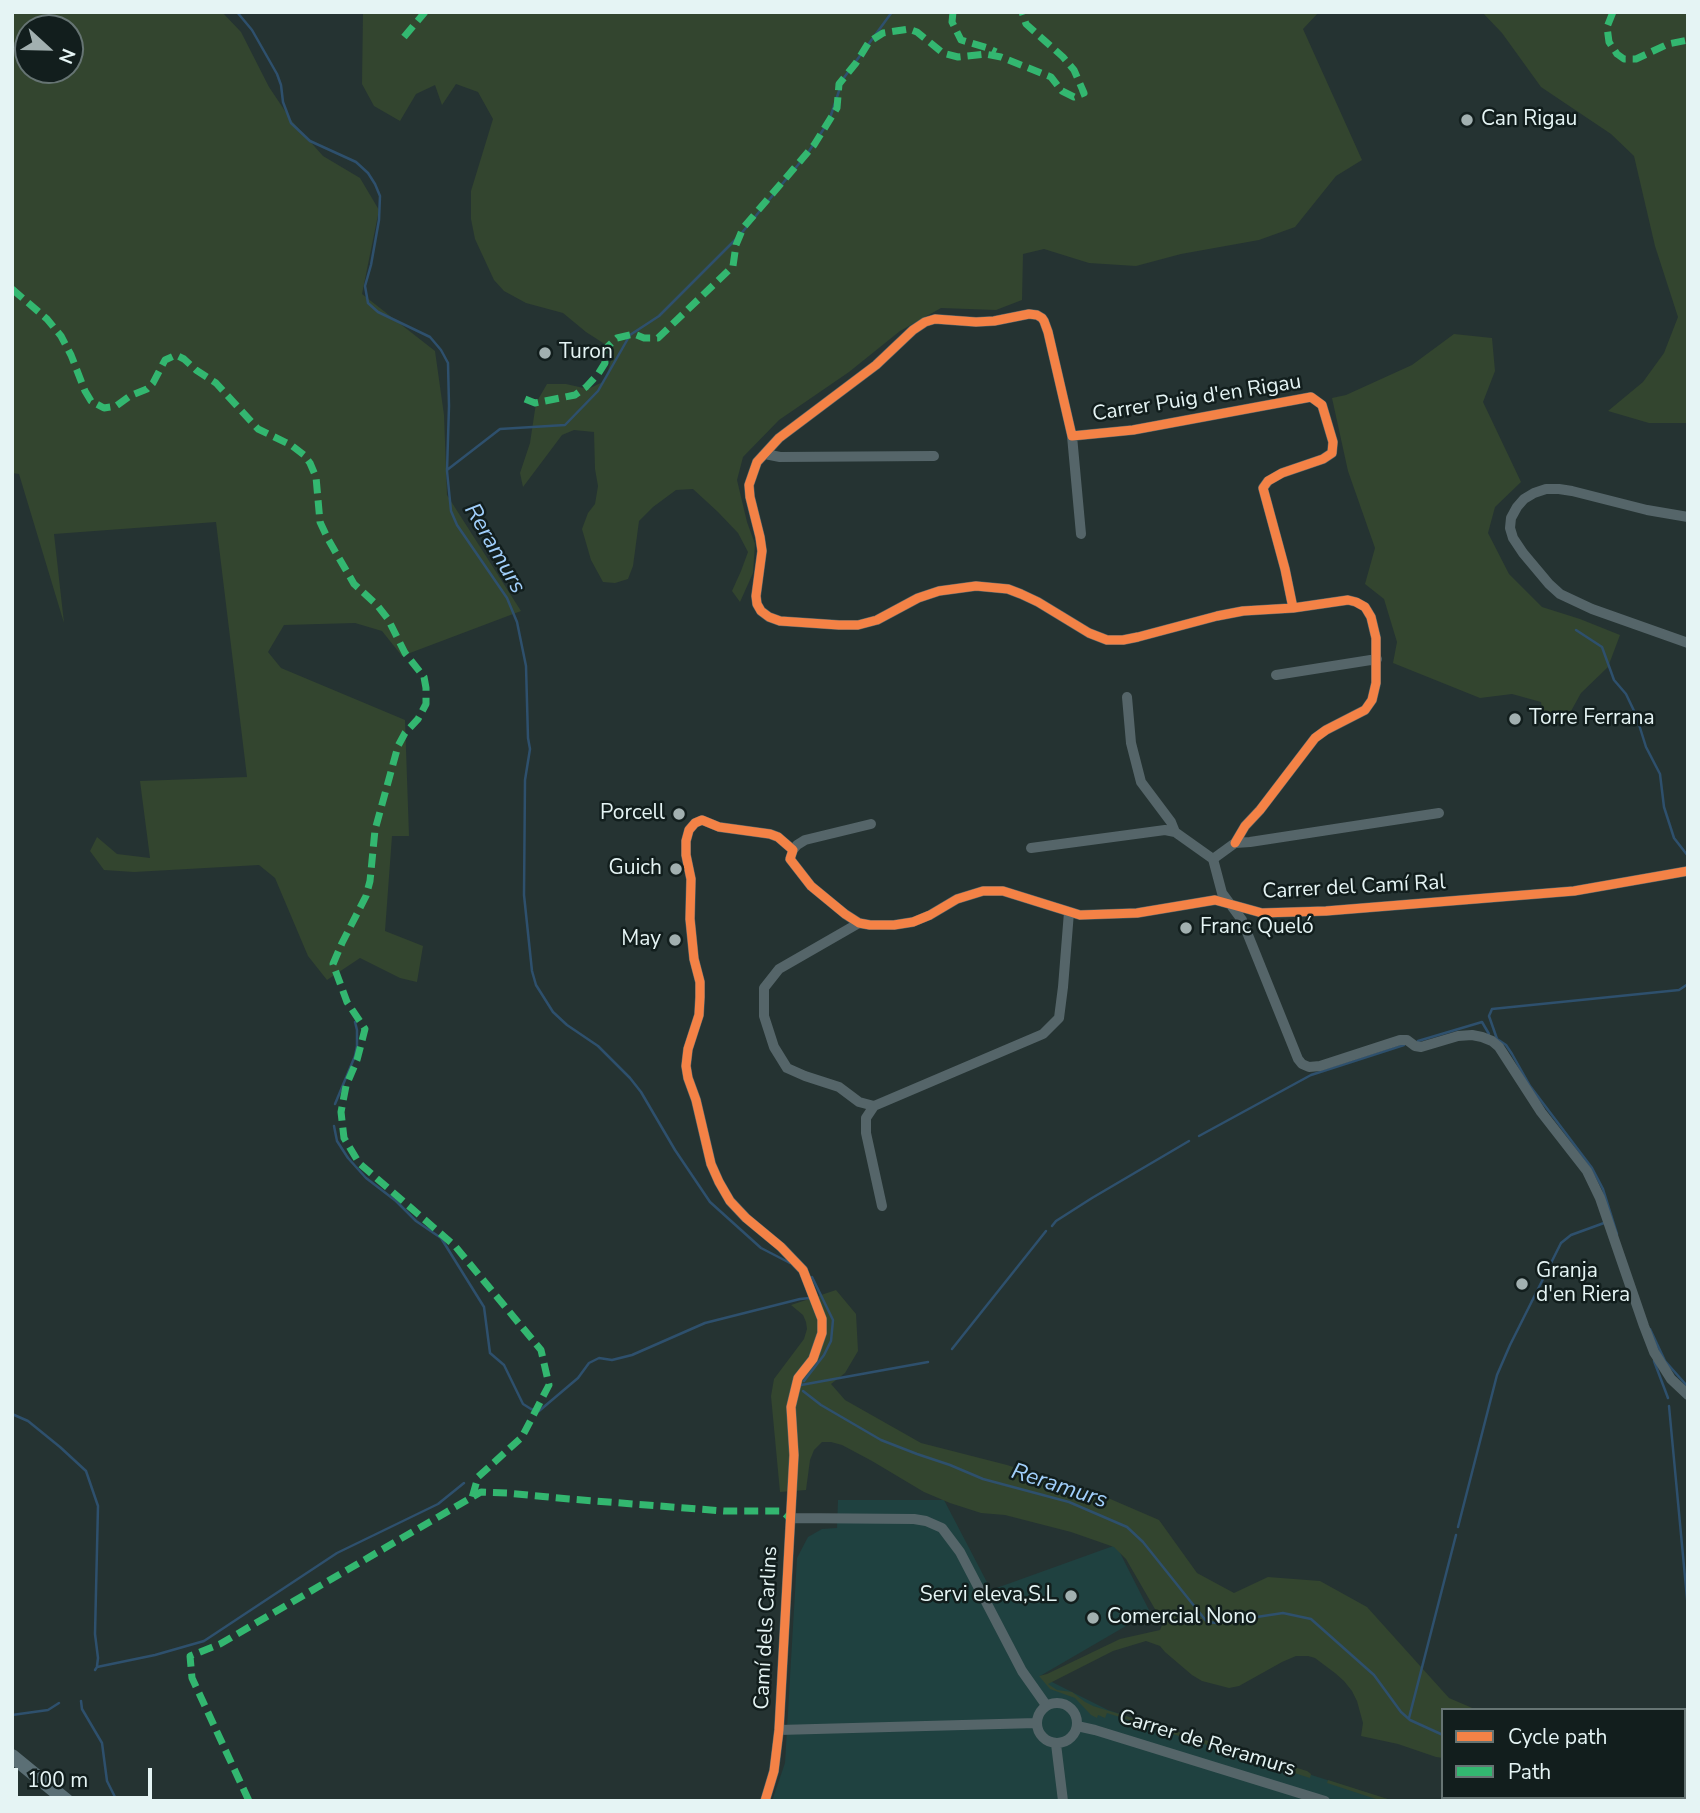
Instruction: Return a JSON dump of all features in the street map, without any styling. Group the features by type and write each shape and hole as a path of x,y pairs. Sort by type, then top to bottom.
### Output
{"street":[{"name":"Carrer Puig d'en Rigau","path":"1072,436 1133,430 1311,397 1322,405 1332,442 1332,453 1323,460 1282,473 1268,481 1263,488 1293,608 1243,611 1123,640 1098,638 1038,602 1008,589 993,587 976,586 939,591 918,598 877,620 859,625 780,621 769,617 757,604 762,551 749,485 757,463 779,438 876,365 913,330 935,319 976,323 1030,314 1042,318 1048,332 1072,436 1081,534"},
{"path":"765,454 780,457 934,456"},
{"path":"1688,517 1647,510 1572,491 1546,489 1524,499 1511,518 1510,528 1523,553 1560,594 1592,609 1688,643"},
{"path":"1213,859 1235,843 1244,826 1260,810 1315,738 1365,710 1372,700 1376,683 1376,638 1371,617 1365,607 1356,601 1348,600 1293,608"},
{"path":"1276,676 1377,659"},
{"path":"1127,697 1131,743 1141,782 1171,822 1175,832"},
{"path":"1235,843 1439,813"},
{"name":"Camí dels Carlins","path":"765,1801 774,1771 779,1730 794,1455 791,1408 798,1378 813,1359 822,1333 822,1319 803,1270 730,1200 711,1164 686,1066 688,1049 699,1015 700,982 694,959 690,919 691,879 686,841 689,830 702,820 719,827 770,834 778,837 793,850"},
{"path":"871,824 806,840 793,850 790,859 811,886 859,923 779,969 765,988 764,1016 774,1047 788,1068 839,1087 859,1102 874,1106"},
{"path":"1031,848 1165,830 1175,832 1213,859 1222,892 1242,920 1302,1065 1320,1066 1400,1040 1407,1040 1421,1047 1458,1036 1472,1035 1492,1041 1499,1047 1522,1086 1587,1171 1600,1198 1654,1352 1671,1379 1688,1395"},
{"name":"Carrer del Camí Ral","path":"859,923 894,925 913,922 957,899 983,891 1003,891 1080,915 1137,913 1215,900 1262,913 1326,911 1574,891 1688,871"},
{"path":"882,1206 866,1133 866,1118 874,1106 1043,1034 1059,1018 1069,912"},
{"path":"790,1518 914,1518 942,1528 960,1552 1022,1671 1046,1705"},
{"path":"1062,1703 1072,1709 1076,1716 1077,1726 1065,1743 1056,1744 1044,1739 1037,1730 1036,1723 1046,1705 1062,1703"},
{"path":"779,1730 1036,1723"},
{"name":"Carrer de Reramurs","path":"1077,1726 1325,1801"},
{"path":"1056,1744 1063,1801"},
{"path":"12,1756 66,1801"}],"shaded area":[{"path":"838,1500 944,1500 991,1590 1116,1545 1150,1612 1040,1676 1108,1710 1393,1801 772,1801 785,1763 797,1558 808,1537 822,1529 837,1528"}],"green space":[{"path":"12,12 222,12 241,32 269,87 291,120 323,156 360,178 379,210 362,294 435,351 444,415 447,495 521,611 402,656 382,631 355,623 284,625 268,652 281,668 405,720 409,836 392,836 385,931 423,946 417,982 400,978 360,958 327,980 308,956 275,878 259,865 134,872 104,870 90,851 97,837 117,854 150,858 140,781 247,777 216,522 54,534 64,623 19,474 12,473"},
{"path":"363,12 1319,12 1303,29 1362,160 1336,176 1295,227 1259,240 1181,254 1136,266 1089,263 1044,249 1023,254 1022,300 996,310 941,308 900,331 849,372 779,420 743,457 737,480 755,544 753,573 740,602 732,591 748,552 738,533 693,489 676,490 639,521 633,566 628,579 615,583 603,582 591,560 582,529 595,504 598,486 594,432 574,430 562,435 523,487 520,473 530,443 536,403 547,384 566,384 588,389 605,381 614,350 563,313 526,303 504,291 494,280 475,239 471,219 471,191 493,119 478,92 456,84 442,105 435,85 416,94 400,121 374,106 362,84"},
{"path":"1482,12 1688,12 1688,423 1649,423 1608,411 1643,382 1664,353 1678,317 1655,246 1634,156 1611,134 1541,87 1502,33"},
{"path":"1454,334 1492,338 1495,371 1483,402 1521,482 1495,507 1488,533 1509,574 1542,607 1620,635 1608,667 1581,693 1565,722 1544,722 1541,702 1512,694 1480,698 1393,663 1397,642 1384,599 1365,584 1375,548 1348,471 1332,398 1346,395 1412,365"},
{"path":"836,1290 856,1314 858,1351 845,1373 831,1384 845,1400 921,1443 1007,1465 1108,1498 1159,1520 1197,1573 1234,1593 1268,1577 1320,1581 1367,1607 1449,1698 1472,1708 1441,1708 1441,1758 1361,1736 1363,1723 1352,1691 1335,1673 1308,1656 1296,1656 1239,1686 1229,1688 1202,1681 1160,1646 1146,1641 1113,1651 1048,1684 1057,1690 1072,1692 1093,1706 1307,1771 1311,1774 1310,1778 1107,1713 1105,1718 1098,1715 1097,1718 1075,1698 1050,1689 1039,1676 1120,1639 1160,1630 1163,1623 1126,1559 1114,1547 1071,1532 1005,1515 981,1513 950,1503 924,1492 842,1445 831,1442 822,1442 814,1450 806,1490 780,1492 771,1396 774,1379 804,1339 807,1329 803,1315 791,1305"},
{"path":"1328,1780 1394,1801 1382,1801 1327,1783"},
{"path":"1557,1799 1664,1801 1558,1801"}],"waterway":[{"name":"Reramurs","path":"237,12 252,30 277,74 291,123 310,141 356,162 375,184 380,196 379,220 365,286 368,303 378,312 430,337 448,363 447,471 451,511 457,525 507,598 517,622 526,666 530,749 525,780 524,895 532,971 536,985 553,1012 598,1046 630,1078 710,1202 761,1248 790,1263"},
{"path":"447,470 500,429 565,425 598,391 630,335 659,316 740,235 807,154 829,121 843,79 892,12"},
{"path":"1576,630 1602,647 1614,680 1626,694 1646,747 1660,774 1664,807 1674,838 1688,856"},
{"path":"1617,1234 1603,1189 1592,1168 1530,1086 1506,1045 1497,1039 1489,1016 1492,1009 1679,990 1688,984"},
{"path":"335,1104 355,1056 355,1022"},
{"path":"1418,1041 1482,1022 1489,1034"},
{"path":"1199,1136 1311,1075 1404,1045"},
{"path":"334,1126 337,1141 366,1178 396,1201 416,1221 441,1238 484,1307 490,1353 504,1365 523,1404 531,1409 539,1411 578,1378 589,1363 599,1358 612,1360 632,1355 705,1323 810,1298"},
{"path":"1052,1226 1092,1198 1189,1141"},
{"path":"1458,1527 1497,1375 1510,1345 1561,1243 1571,1235 1604,1223"},
{"path":"952,1349 1046,1231"},
{"name":"Reramurs","path":"804,1381 831,1341 833,1320 812,1277"},
{"path":"1650,1329 1665,1361 1688,1387"},
{"path":"1654,1361 1668,1398"},
{"path":"801,1385 928,1362"},
{"name":"Reramurs","path":"803,1391 821,1405 881,1440 983,1479 1069,1502 1127,1527 1143,1542 1207,1622 1217,1623 1283,1613 1311,1619 1374,1675 1410,1720 1441,1734"},
{"path":"1669,1406 1688,1609"},
{"path":"12,1414 28,1421 86,1471 98,1506 95,1634 97,1666"},
{"path":"95,1670 97,1667 204,1641 337,1553 438,1504 464,1483"},
{"path":"1409,1718 1456,1535"},
{"path":"81,1701 82,1709 102,1743 107,1781 117,1801"},
{"path":"12,1715 48,1710 59,1703"}],"marked path":[{"path":"404,37 425,12"},
{"path":"953,12 952,22 961,40 996,52"},
{"path":"525,399 535,403 575,395 598,374 605,363 604,350 617,338 634,334 644,338 658,338 733,266 736,245 743,228 814,145 837,108 839,84 869,42 883,33 909,29 917,32 943,53 958,57 985,54 1001,57 1051,77 1062,91 1074,97 1084,93 1074,70 1026,24 1022,12"},
{"path":"1613,12 1607,27 1609,42 1624,59 1636,59 1668,44 1688,40"},
{"path":"12,289 47,319 61,336 91,401 104,408 116,406 147,389 165,360 176,355 216,383 258,429 291,445 304,455 316,477 320,522 328,539 354,584 388,619 405,653 424,677 426,704 398,746 375,830 366,896 333,964 347,1002 365,1029 357,1060 346,1086 341,1112 344,1138 359,1163 455,1246 541,1350 549,1385 522,1437 478,1477 472,1498"},
{"path":"249,1801 192,1678 190,1656 220,1644 481,1492 724,1511 782,1511 790,1518"}],"cycle path":[{"path":"1235,843 1245,826 1315,738 1365,710 1372,700 1376,683 1376,638 1371,617 1365,607 1348,600 1293,608 1243,611 1138,637 1107,640 1089,633 1021,594 1008,589 976,586 939,591 918,598 877,620 858,625 780,621 769,617 757,604 762,551 749,485 757,462 779,438 876,365 925,322 935,319 994,321 1037,315 1044,321 1048,332 1072,436 1133,430 1311,397 1322,405 1333,442 1332,453 1323,459 1282,473 1268,481 1263,488 1293,608"},
{"path":"765,1801 774,1771 779,1730 794,1455 791,1407 798,1378 813,1359 822,1333 822,1319 803,1270 781,1247 746,1218 730,1201 719,1182 711,1164 688,1078 688,1049 699,1015 700,997 690,919 691,879 686,855 689,830 695,823 702,820 719,827 778,837 793,850 790,859 811,886 845,914 859,923 870,925 913,922 957,899 983,891 1003,891 1080,915 1137,913 1215,900 1262,913 1326,911 1574,891 1688,871"}],"place":[{"name":"Can Rigau","path":"1467,120"},
{"name":"Turon","path":"545,353"},
{"name":"Torre Ferrana","path":"1515,719"},
{"name":"Porcell","path":"679,814"},
{"name":"Guich","path":"676,869"},
{"name":"Franc Queló","path":"1186,928"},
{"name":"May","path":"675,940"},
{"name":"Granja d'en Riera","path":"1522,1284"},
{"name":"Servi eleva,S.L","path":"1071,1596"},
{"name":"Comercial Nono","path":"1093,1618"}]}
